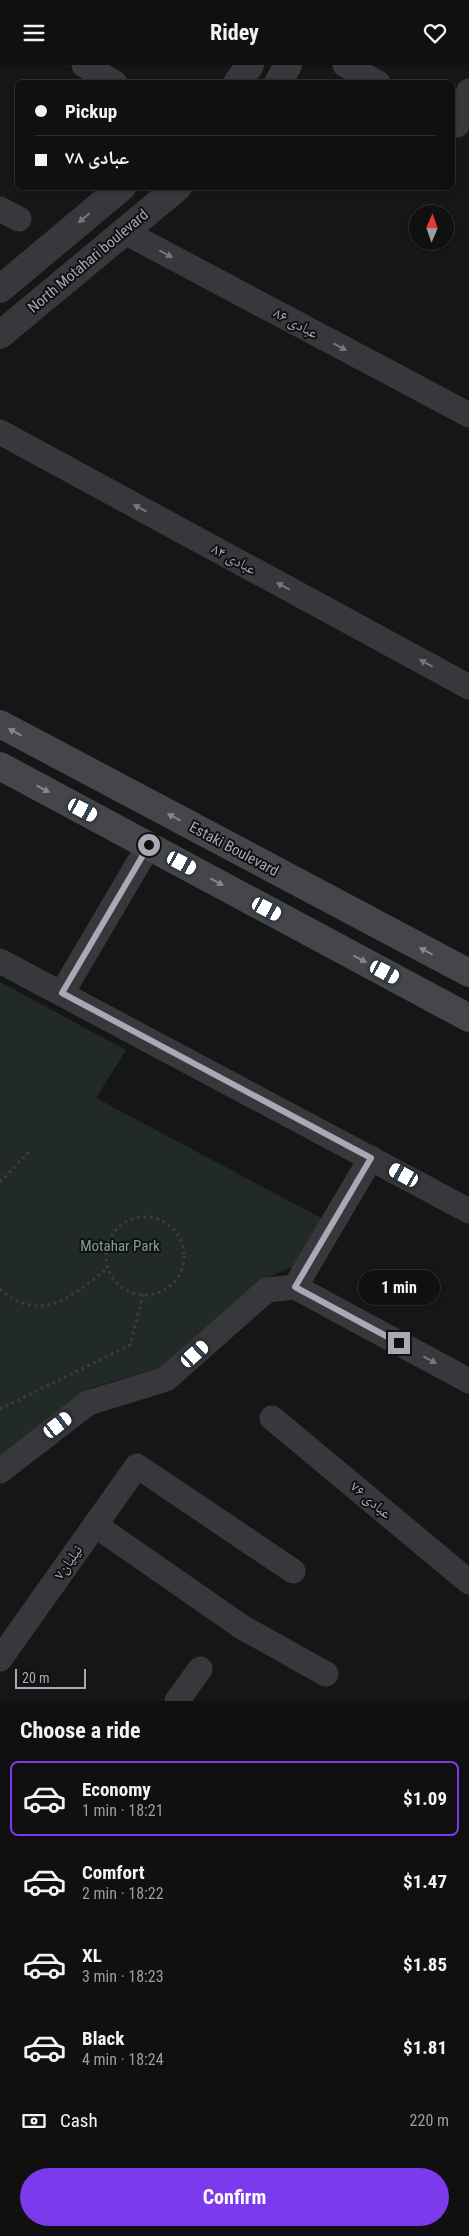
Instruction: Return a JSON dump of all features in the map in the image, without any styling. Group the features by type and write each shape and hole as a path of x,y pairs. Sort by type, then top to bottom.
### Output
{"main road":[{"name":"Estaki Boulevard","path":"0,724 469,973"},
{"path":"0,766 469,1017"}],"street":[{"path":"84,65 110,80"},
{"path":"239,80 250,65"},
{"path":"280,80 288,65"},
{"path":"345,65 372,80"},
{"path":"460,126 469,91"},
{"path":"0,289 118,190"},
{"name":"North Motahari boulevard","path":"0,335 174,190"},
{"name":"عبادی ۸۶","path":"123,231 469,415"},
{"name":"عبادی ۸۴","path":"0,432 469,687"},
{"path":"62,993 149,845"},
{"path":"0,961 469,1211"},
{"path":"295,1287 371,1158"},
{"path":"0,1471 88,1403 166,1379 267,1290 295,1287 469,1381"},
{"name":"عبادی ۷۶","path":"272,1418 469,1583"},
{"name":"نیلیان۷","path":"0,1659 137,1466 293,1571"},
{"path":"95,1525 242,1627 326,1674"},
{"path":"178,1701 200,1669"}],"path":[{"path":"0,1182 30,1151"},
{"path":"150,1216 162,1220 173,1228 183,1245 183,1266 178,1278 168,1287 156,1293 143,1295 121,1288 107,1269 105,1256 107,1243 114,1231 124,1222 136,1217 150,1216"},
{"path":"0,1289 14,1301 36,1306 58,1303 77,1292 107,1269"},
{"path":"0,1409 130,1345 143,1295"}],"green space":[{"name":"Motahar Park","path":"0,982 126,1050 96,1098 325,1220 299,1264 261,1280 169,1365 91,1388 0,1455"}],"route":[{"path":"149,845 62,993 371,1158 295,1287 399,1343"}]}
